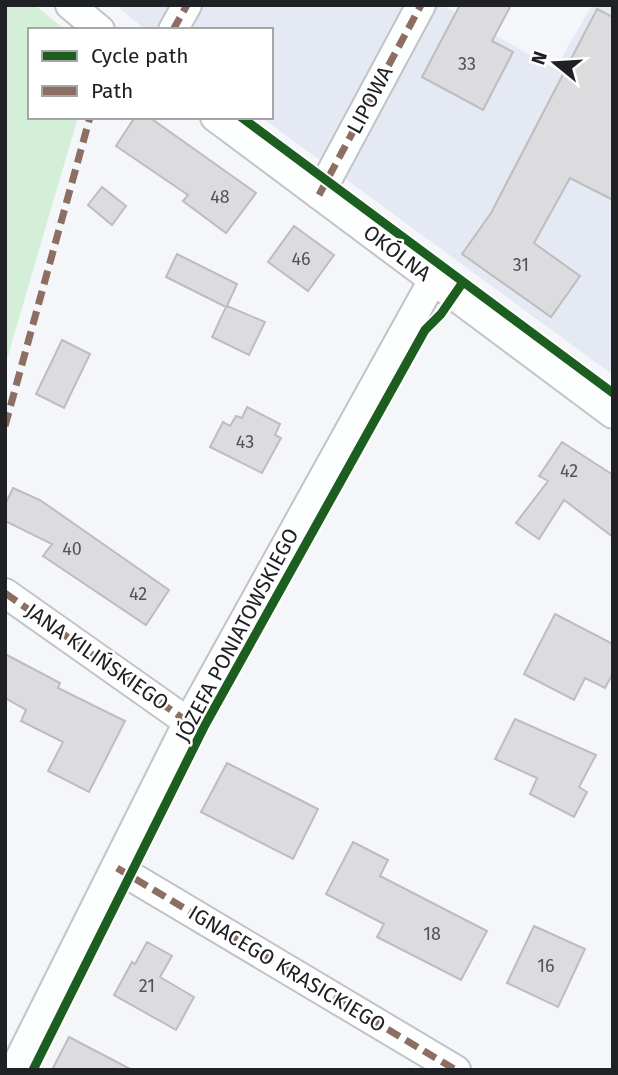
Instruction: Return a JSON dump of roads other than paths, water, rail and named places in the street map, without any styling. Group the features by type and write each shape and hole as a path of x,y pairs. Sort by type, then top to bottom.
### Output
{"street":[{"path":"70,5 98,28"},
{"path":"174,28 187,5"},
{"name":"LIPOWA","path":"319,195 421,5"},
{"name":"OKÓLNA","path":"218,119 613,414"},
{"name":"JÓZEFA PONIATOWSKIEGO","path":"14,1070 188,722 433,280"},
{"name":"JANA KILIŃSKIEGO","path":"5,593 188,722"},
{"name":"IGNACEGO KRASICKIEGO","path":"117,867 456,1070"}]}
